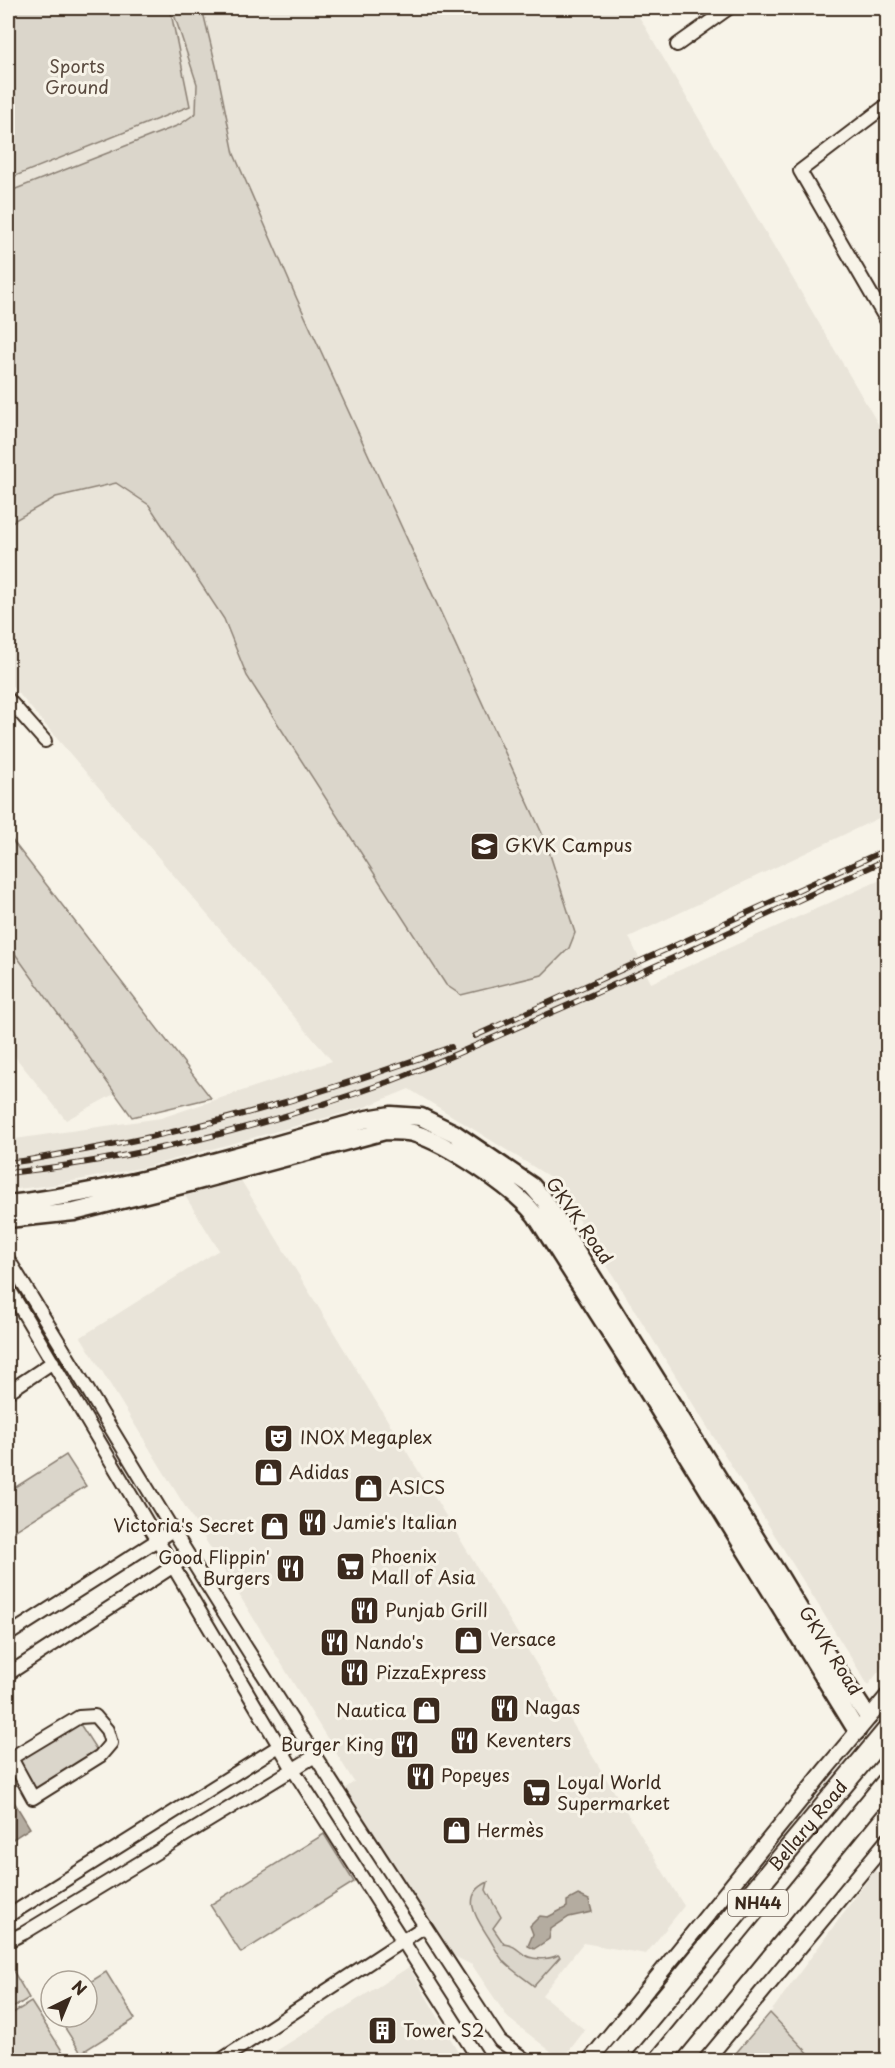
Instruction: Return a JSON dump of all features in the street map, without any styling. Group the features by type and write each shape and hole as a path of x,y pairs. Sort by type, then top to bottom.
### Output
{"highway":[{"name":"Bellary Road","path":"614,2061 888,1730"},
{"name":"Bellary Road","path":"629,2061 888,1744"},
{"name":"Bellary Road","path":"660,2061 888,1780"},
{"path":"676,2061 888,1800"}],"main road":[{"name":"GKVK Road","path":"8,1204 46,1199 160,1176 367,1119 391,1115 406,1124 412,1133 446,1147 511,1191 528,1205 536,1216 640,1379 857,1731"},
{"name":"GKVK Road","path":"8,1219 74,1212 385,1131 421,1117 454,1132 532,1186 545,1201 868,1718"}],"street":[{"path":"677,45 729,8"},
{"path":"888,104 800,171 888,323"},
{"path":"8,699 45,741"},
{"path":"8,1259 172,1530 315,1756 500,2041 526,2061"},
{"path":"8,1287 279,1746 479,2061"},
{"path":"8,1392 53,1362"},
{"path":"8,1635 172,1530"},
{"path":"8,1674 189,1556"},
{"path":"591,2061 888,1695"},
{"path":"95,1716 107,1730 111,1743 100,1756 33,1798 9,1757 79,1717 95,1716"},
{"path":"8,1916 279,1746"},
{"path":"8,1941 315,1756"},
{"path":"706,2061 888,1840"},
{"path":"221,2061 425,1926"}],"shaded area":[{"name":"GKVK Campus","path":"8,8 634,8 887,439 887,814 629,937 651,983 887,877 887,1661 868,1685 553,1179 409,1089 365,1107 146,1167 52,1185 8,1190 8,1140 161,1118 332,1061 8,681"},
{"path":"8,944 116,1093 66,1120 8,1048"},
{"name":"Phoenix Mall of Asia","path":"239,1177 684,1906 646,1954 583,1943 542,1995 585,2030 562,2060 508,2018 472,1965 450,1954 344,1789 354,1782 81,1337 219,1250 182,1191"},
{"path":"8,1792 30,1828 10,1841 8,1837"},
{"path":"875,1870 887,1884 887,2060 815,2060 770,2013"},
{"path":"578,1895 589,1900 592,1912 569,1917 551,1929 549,1939 534,1949 528,1946 533,1934 530,1926 540,1916 548,1917 567,1907 567,1901"},
{"path":"409,1967 463,2060 262,2060"}],"green space":[{"name":"Sports Ground","path":"8,8 170,8 190,106 8,179"},
{"path":"172,8 202,8 234,154 297,299 546,842 575,933 569,948 542,975 461,995 446,985 247,676 224,619 149,505 116,483 56,497 8,524 8,192 179,125 196,113 197,84"},
{"path":"8,835 211,1098 132,1117 8,944"},
{"path":"66,1455 86,1486 8,1535 8,1492"},
{"path":"78,1721 98,1752 36,1791 17,1760"},
{"path":"324,1834 354,1882 241,1953 210,1905"},
{"path":"488,1882 486,1890 501,1917 493,1928 504,1944 513,1946 532,1958 540,1959 558,1955 560,1957 534,1986 504,1962 476,1916 472,1901 474,1894"},
{"path":"8,1962 29,1998 8,2011"},
{"path":"106,1972 135,2019 81,2053 66,2029 99,2029 99,1976"},
{"path":"31,2002 39,2015 39,2029 48,2029 66,2057 61,2060 8,2060 8,2016"},
{"path":"770,2013 815,2060 730,2060"}],"railway":[{"path":"475,1036 888,849"},
{"path":"8,1173 105,1159 201,1139 295,1113 388,1082 611,986 888,859"},
{"path":"8,1163 127,1142 221,1120 359,1079 451,1047"}],"place":[{"name":"GKVK Campus","path":"484,846"},
{"name":"INOX Megaplex","path":"279,1438"},
{"name":"Adidas","path":"268,1473"},
{"name":"ASICS","path":"368,1488"},
{"name":"Jamie's Italian","path":"312,1523"},
{"name":"Victoria's Secret","path":"275,1526"},
{"name":"Phoenix Mall of Asia","path":"350,1567"},
{"name":"Good Flippin' Burgers","path":"291,1568"},
{"name":"Punjab Grill","path":"364,1611"},
{"name":"Versace","path":"469,1640"},
{"name":"Nando's","path":"334,1643"},
{"name":"PizzaExpress","path":"355,1673"},
{"name":"Nagas","path":"504,1708"},
{"name":"Nautica","path":"427,1711"},
{"name":"Keventers","path":"465,1741"},
{"name":"Burger King","path":"405,1745"},
{"name":"Popeyes","path":"420,1776"},
{"name":"Loyal World Supermarket","path":"536,1793"},
{"name":"Hermès","path":"456,1831"},
{"name":"Tower S2","path":"382,2031"}]}
